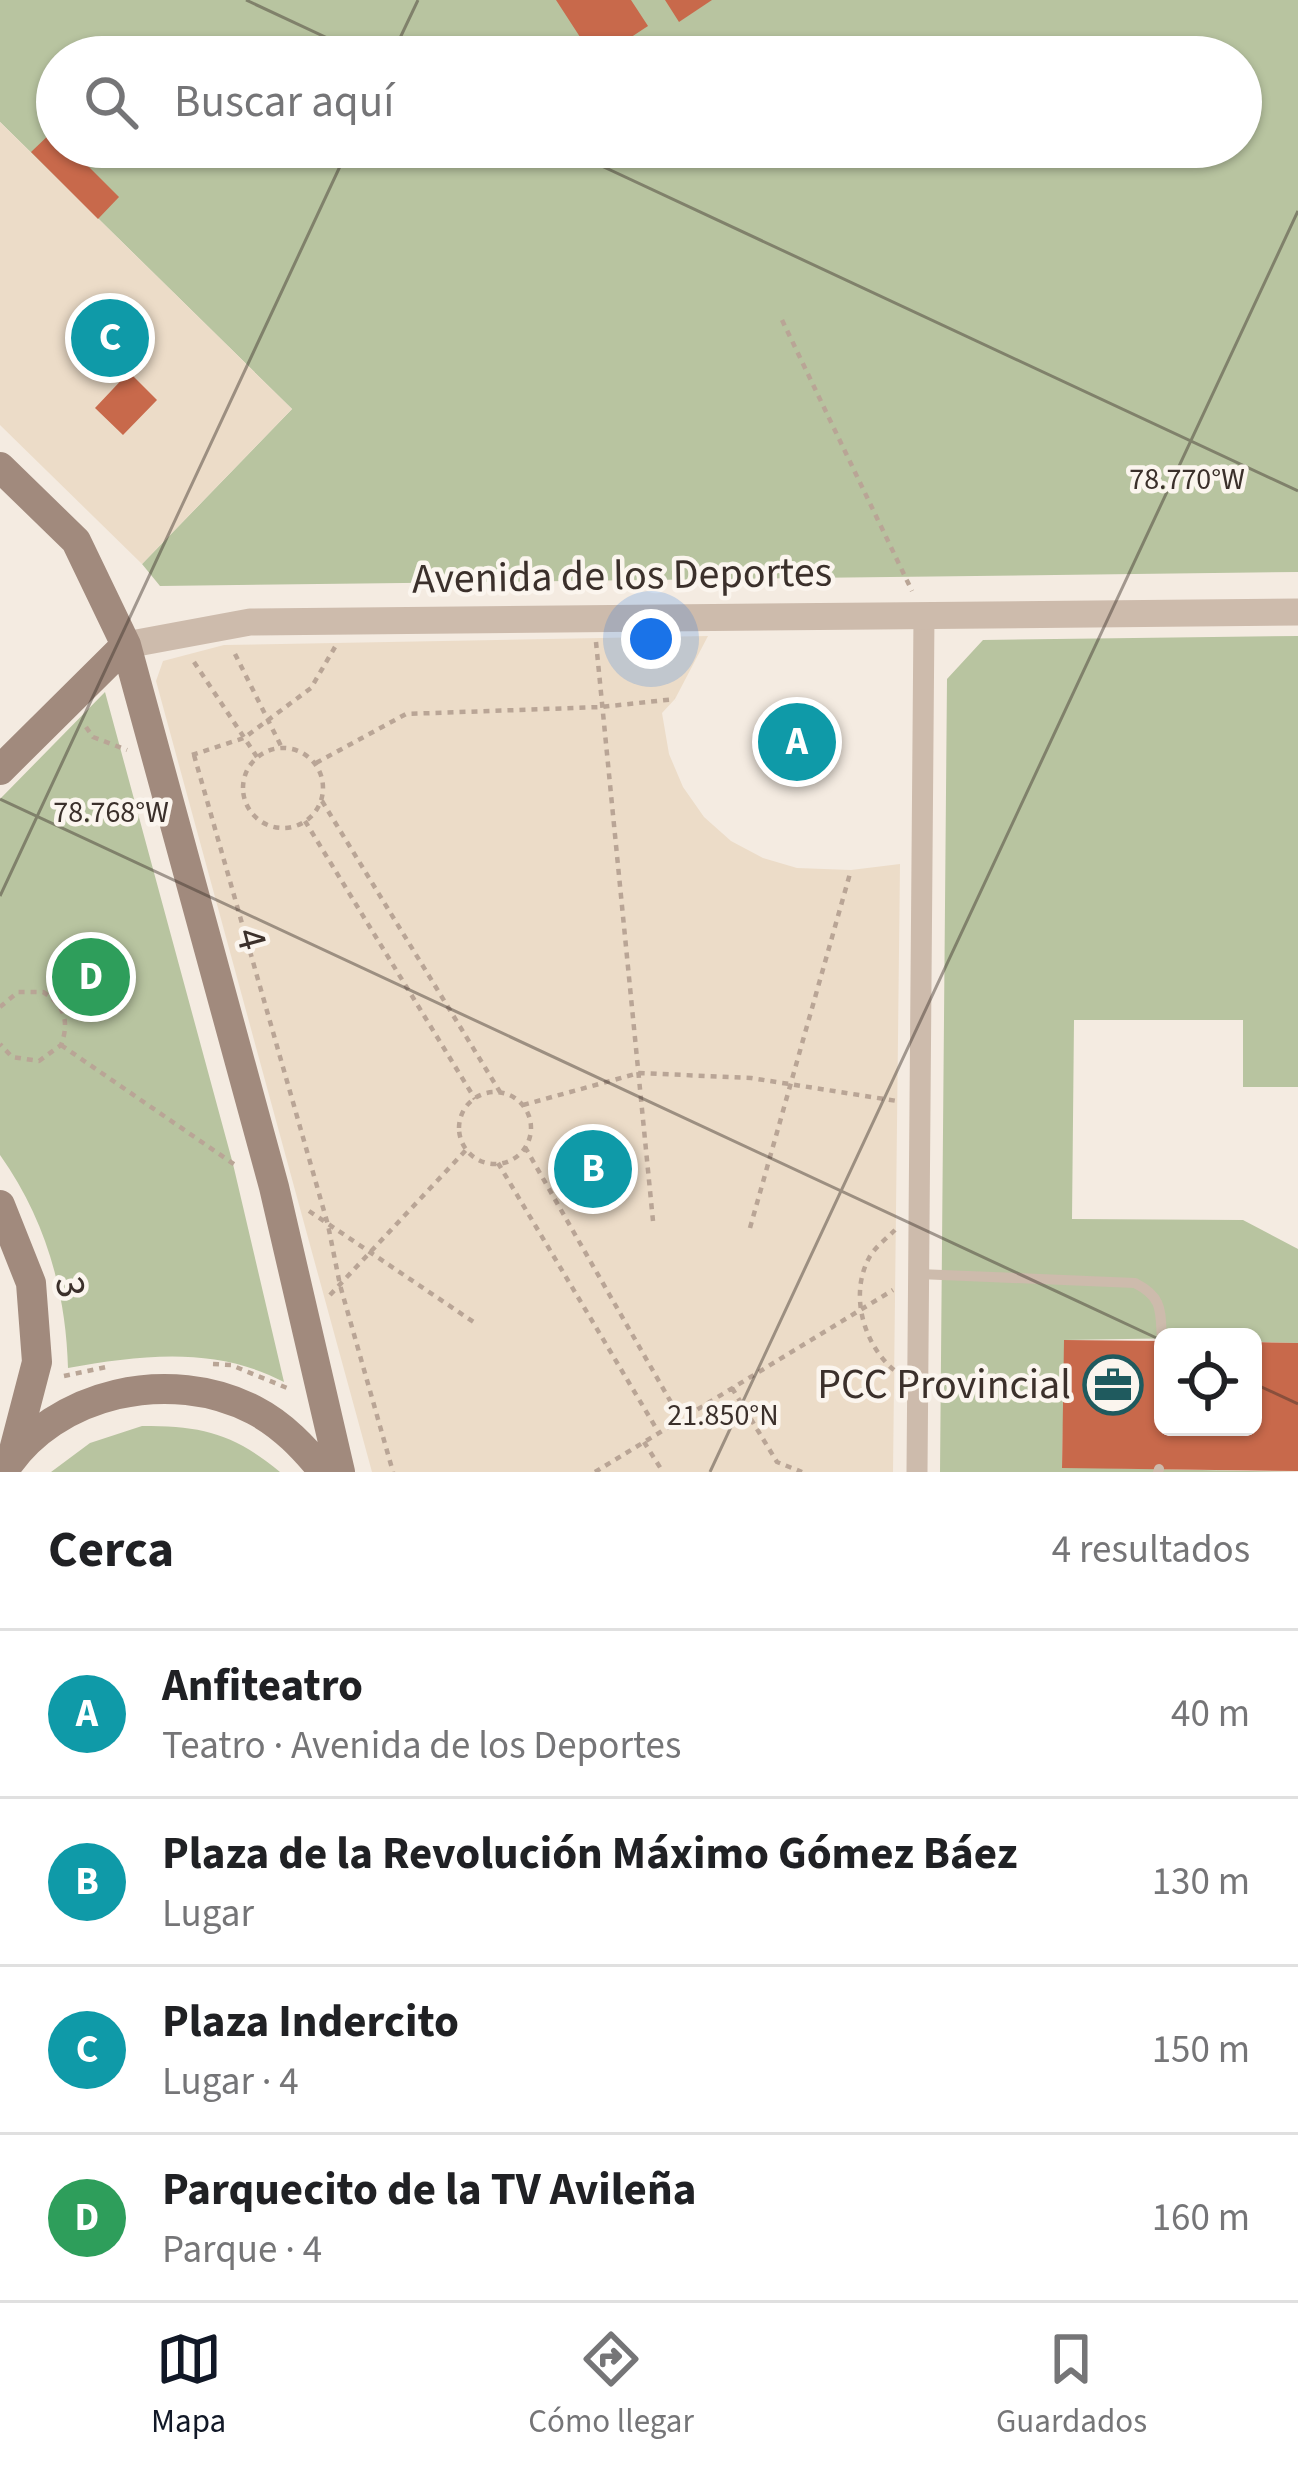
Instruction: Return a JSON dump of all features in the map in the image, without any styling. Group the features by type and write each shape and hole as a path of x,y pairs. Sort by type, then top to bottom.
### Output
{"main road":[{"name":"4","path":"0,467 76,541 126,645 274,1187 340,1472"},
{"path":"1,768 126,645"},
{"name":"3","path":"0,1205 31,1283 38,1362 8,1465"},
{"path":"8,1465 52,1422 100,1398 152,1388 205,1392 255,1410 298,1441 324,1472"}],"street":[{"name":"Avenida de los Deportes","path":"126,645 250,622 1298,612"},
{"path":"917,1472 924,615"}],"lane":[{"path":"919,1274 1135,1283 1153,1292 1161,1328"}],"path":[{"path":"782,320 924,615"},
{"path":"594,619 653,1221"},
{"path":"69,703 94,737 137,754 194,755 244,738 310,688 351,621"},
{"path":"222,628 281,747"},
{"path":"176,636 257,757"},
{"path":"316,763 406,714 601,707 675,699"},
{"path":"322,801 305,821 280,828 256,817 248,806 244,780 257,757 281,747 294,748 316,763 322,775 322,801 500,1092 523,1105 531,1132 525,1147 507,1162 490,1164 466,1150 459,1123 475,1099 500,1092"},
{"path":"194,755 393,1472"},
{"path":"305,821 475,1099"},
{"path":"750,1228 851,870"},
{"path":"0,1007 18,992 43,992 62,1008 66,1020 61,1045 39,1061 12,1057 0,1044"},
{"path":"523,1105 638,1073 752,1078 920,1104"},
{"path":"233,1145 239,1167"},
{"path":"525,1147 681,1419"},
{"path":"305,1318 466,1150"},
{"path":"499,1163 659,1432"},
{"path":"918,1388 881,1360 868,1341 861,1279 870,1255 920,1210"},
{"path":"595,1472 919,1274"},
{"path":"209,1364 230,1365 301,1394"},
{"path":"32,1384 123,1365"},
{"path":"732,1388 777,1462 802,1472"},
{"path":"644,1442 663,1472"}],"green space":[{"path":"0,0 1298,0 1298,572 160,586 142,564 292,409 47,168 1262,168 1262,36 36,36 36,157 0,122"},
{"path":"1298,636 1298,1087 1243,1087 1243,1020 1074,1020 1072,1219 1243,1220 1298,1249 1298,1343 1262,1342 1262,1328 1154,1328 1154,1339 1065,1340 1062,1467 1298,1472 940,1472 947,679 983,640"},
{"path":"105,692 233,1164 284,1382 205,1358 151,1357 68,1368 63,1311 50,1256 29,1204 0,1155 0,799"},
{"path":"142,1426 216,1434 247,1448 280,1472 51,1472 90,1443"}],"shaded area":[{"path":"0,122 36,157 36,168 47,168 292,409 142,564 0,425"},
{"path":"708,636 675,699 662,713 669,754 683,787 704,817 731,841 763,858 797,868 851,870 900,864 893,1472 372,1472 156,681 163,661 224,645"}],"building":[{"path":"556,0 631,0 648,26 633,36 579,36"},
{"path":"665,0 712,0 679,22"},
{"path":"47,168 90,168 119,197 98,219"},
{"path":"129,372 157,400 123,435 95,408"},
{"name":"PCC Provincial","path":"1064,1340 1154,1341 1154,1436 1262,1436 1262,1342 1298,1343 1298,1471 1062,1468"}],"place":[{"name":"Plaza Indercito","path":"110,338"},
{"name":"Anfiteatro","path":"797,742"},
{"name":"Parquecito de la TV Avileña","path":"91,977"},
{"name":"Plaza de la Revolución Máximo Gómez Báez","path":"593,1169"},
{"name":"PCC Provincial","path":"1113,1385"}]}
